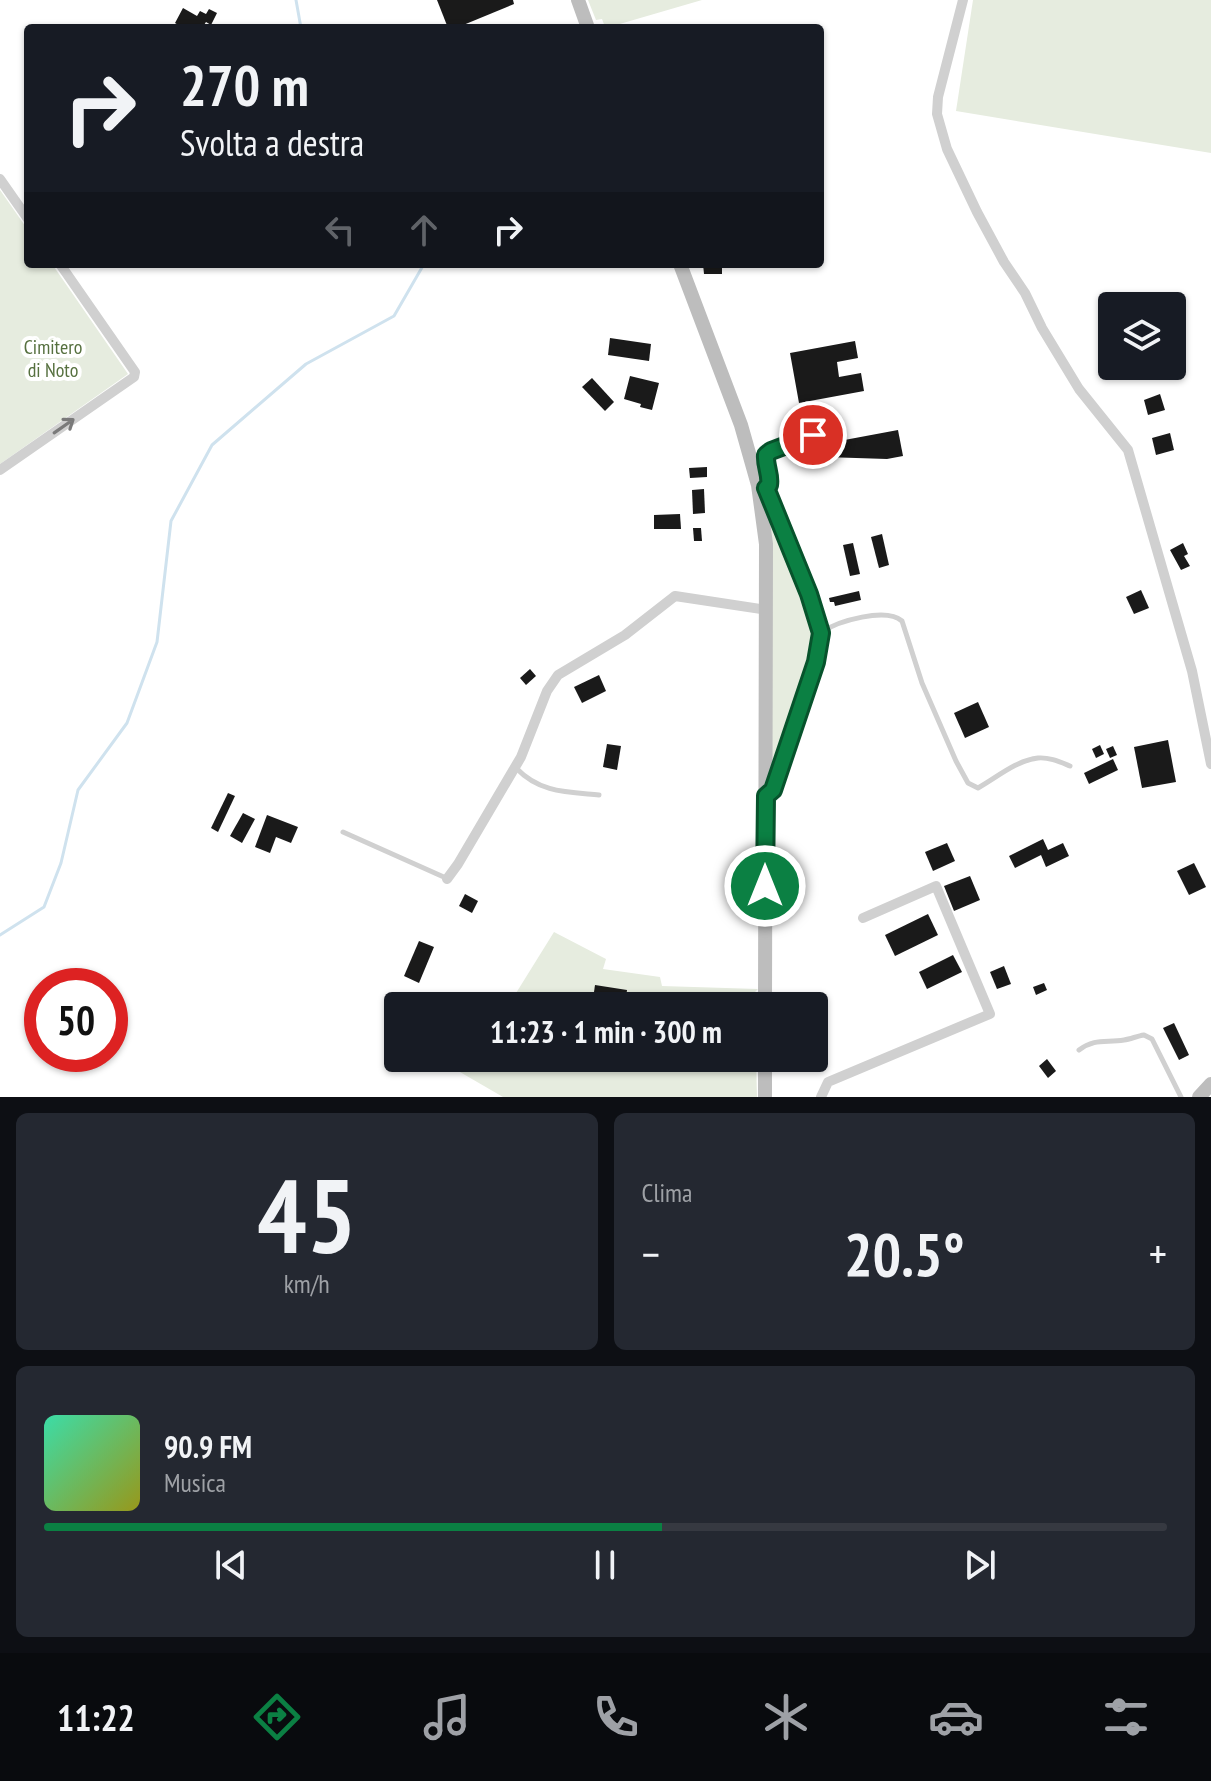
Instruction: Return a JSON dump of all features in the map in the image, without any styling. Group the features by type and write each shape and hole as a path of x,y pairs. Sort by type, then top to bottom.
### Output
{"main road":[{"path":"578,0 587,24"},
{"path":"682,268 762,486 767,610 765,992"},
{"path":"765,1072 765,1097"},
{"path":"1199,1097 1211,1084"}],"street":[{"path":"963,0 938,97 937,114 947,149 977,212 1042,328 1079,389 1128,450 1192,671 1211,764"},
{"path":"0,179 24,213"},
{"path":"0,470 134,377 135,372 63,268"},
{"path":"762,486 809,594 821,633 816,662 773,790 766,796"},
{"path":"447,879 521,757 547,691 558,675 625,635 675,596 767,610"},
{"path":"821,1097 828,1082 990,1014 936,886 863,918"}],"lane":[{"path":"762,486 769,485 770,481 766,455 813,435"},
{"path":"821,633 838,623 865,617 888,615 902,621 922,683 968,783 978,788 1035,758 1047,758 1070,766"},
{"path":"515,768 541,787 599,795"},
{"path":"343,832 447,879"},
{"path":"1079,1050 1098,1041 1122,1041 1144,1035 1152,1039 1181,1097"}],"green space":[{"path":"588,0 702,0 618,24 604,24 602,19 596,20"},
{"path":"973,0 1211,0 1211,153 956,111"},
{"name":"Cimitero di Noto","path":"0,190 24,224 24,268 55,268 128,374 0,464"},
{"path":"767,502 813,622 815,642 811,663 775,770 772,770"},
{"path":"554,932 606,959 603,969 660,977 662,986 758,989 755,992 517,992"},
{"path":"460,1072 756,1072 757,1097 503,1097"}],"building":[{"path":"437,0 513,0 514,4 466,24 446,24"},
{"path":"183,8 197,16 200,11 206,14 209,9 217,13 212,24 175,23"},
{"path":"703,268 722,268 722,274 704,274"},
{"path":"610,338 651,344 649,361 608,355"},
{"path":"855,341 858,358 837,362 839,377 861,373 864,391 799,403 790,353"},
{"path":"630,376 659,383 652,410 624,399"},
{"path":"592,378 614,402 605,411 582,387"},
{"path":"1160,394 1165,410 1148,415 1144,400"},
{"path":"898,430 903,456 887,459 825,457 823,444"},
{"path":"1170,433 1174,450 1156,455 1152,438"},
{"path":"707,467 707,477 690,478 689,468"},
{"path":"704,489 705,513 693,514 692,490"},
{"path":"680,514 681,529 654,529 654,515"},
{"path":"693,528 701,528 702,541 694,541"},
{"path":"882,534 889,565 879,568 871,537"},
{"path":"853,543 860,574 850,576 843,545"},
{"path":"1183,543 1188,554 1184,556 1190,566 1181,570 1170,550"},
{"path":"1141,590 1149,608 1134,614 1126,597"},
{"path":"859,591 861,600 835,606 834,602 830,602 829,598"},
{"path":"530,669 536,676 526,685 520,678"},
{"path":"599,675 606,691 582,703 574,687"},
{"path":"978,702 989,727 965,738 954,713"},
{"path":"1168,740 1176,782 1142,788 1134,747"},
{"path":"607,744 621,746 617,770 603,767"},
{"path":"1100,745 1104,754 1096,758 1092,749"},
{"path":"1113,746 1117,755 1110,758 1106,749"},
{"path":"1113,759 1118,770 1089,784 1084,773"},
{"path":"228,793 235,796 218,832 211,828"},
{"path":"243,813 255,819 242,843 230,836"},
{"path":"267,815 298,827 291,843 276,837 270,853 255,847"},
{"path":"1043,839 1048,850 1063,843 1069,856 1046,867 1041,855 1015,868 1009,856"},
{"path":"947,843 955,861 933,871 925,852"},
{"path":"1194,863 1206,887 1189,895 1177,871"},
{"path":"970,876 980,900 954,911 944,886"},
{"path":"465,894 478,901 472,913 459,906"},
{"path":"928,914 938,935 895,956 885,935"},
{"path":"419,941 434,947 419,983 404,976"},
{"path":"953,955 962,972 927,989 919,972"},
{"path":"1004,966 1011,984 997,989 990,972"},
{"path":"1044,983 1047,990 1036,995 1033,987"},
{"path":"595,985 627,990 627,992 594,992"},
{"path":"1174,1023 1189,1055 1179,1060 1163,1028"},
{"path":"1047,1059 1056,1071 1048,1078 1039,1066"}],"waterway":[{"path":"296,0 300,24"},
{"path":"0,935 44,907 61,863 78,790 127,723 157,642 171,521 212,445 306,364 394,316 422,268"}],"route":[{"path":"765,886 766,796 773,790 816,662 821,633 809,594 766,488 770,481 766,455 813,435"}]}
